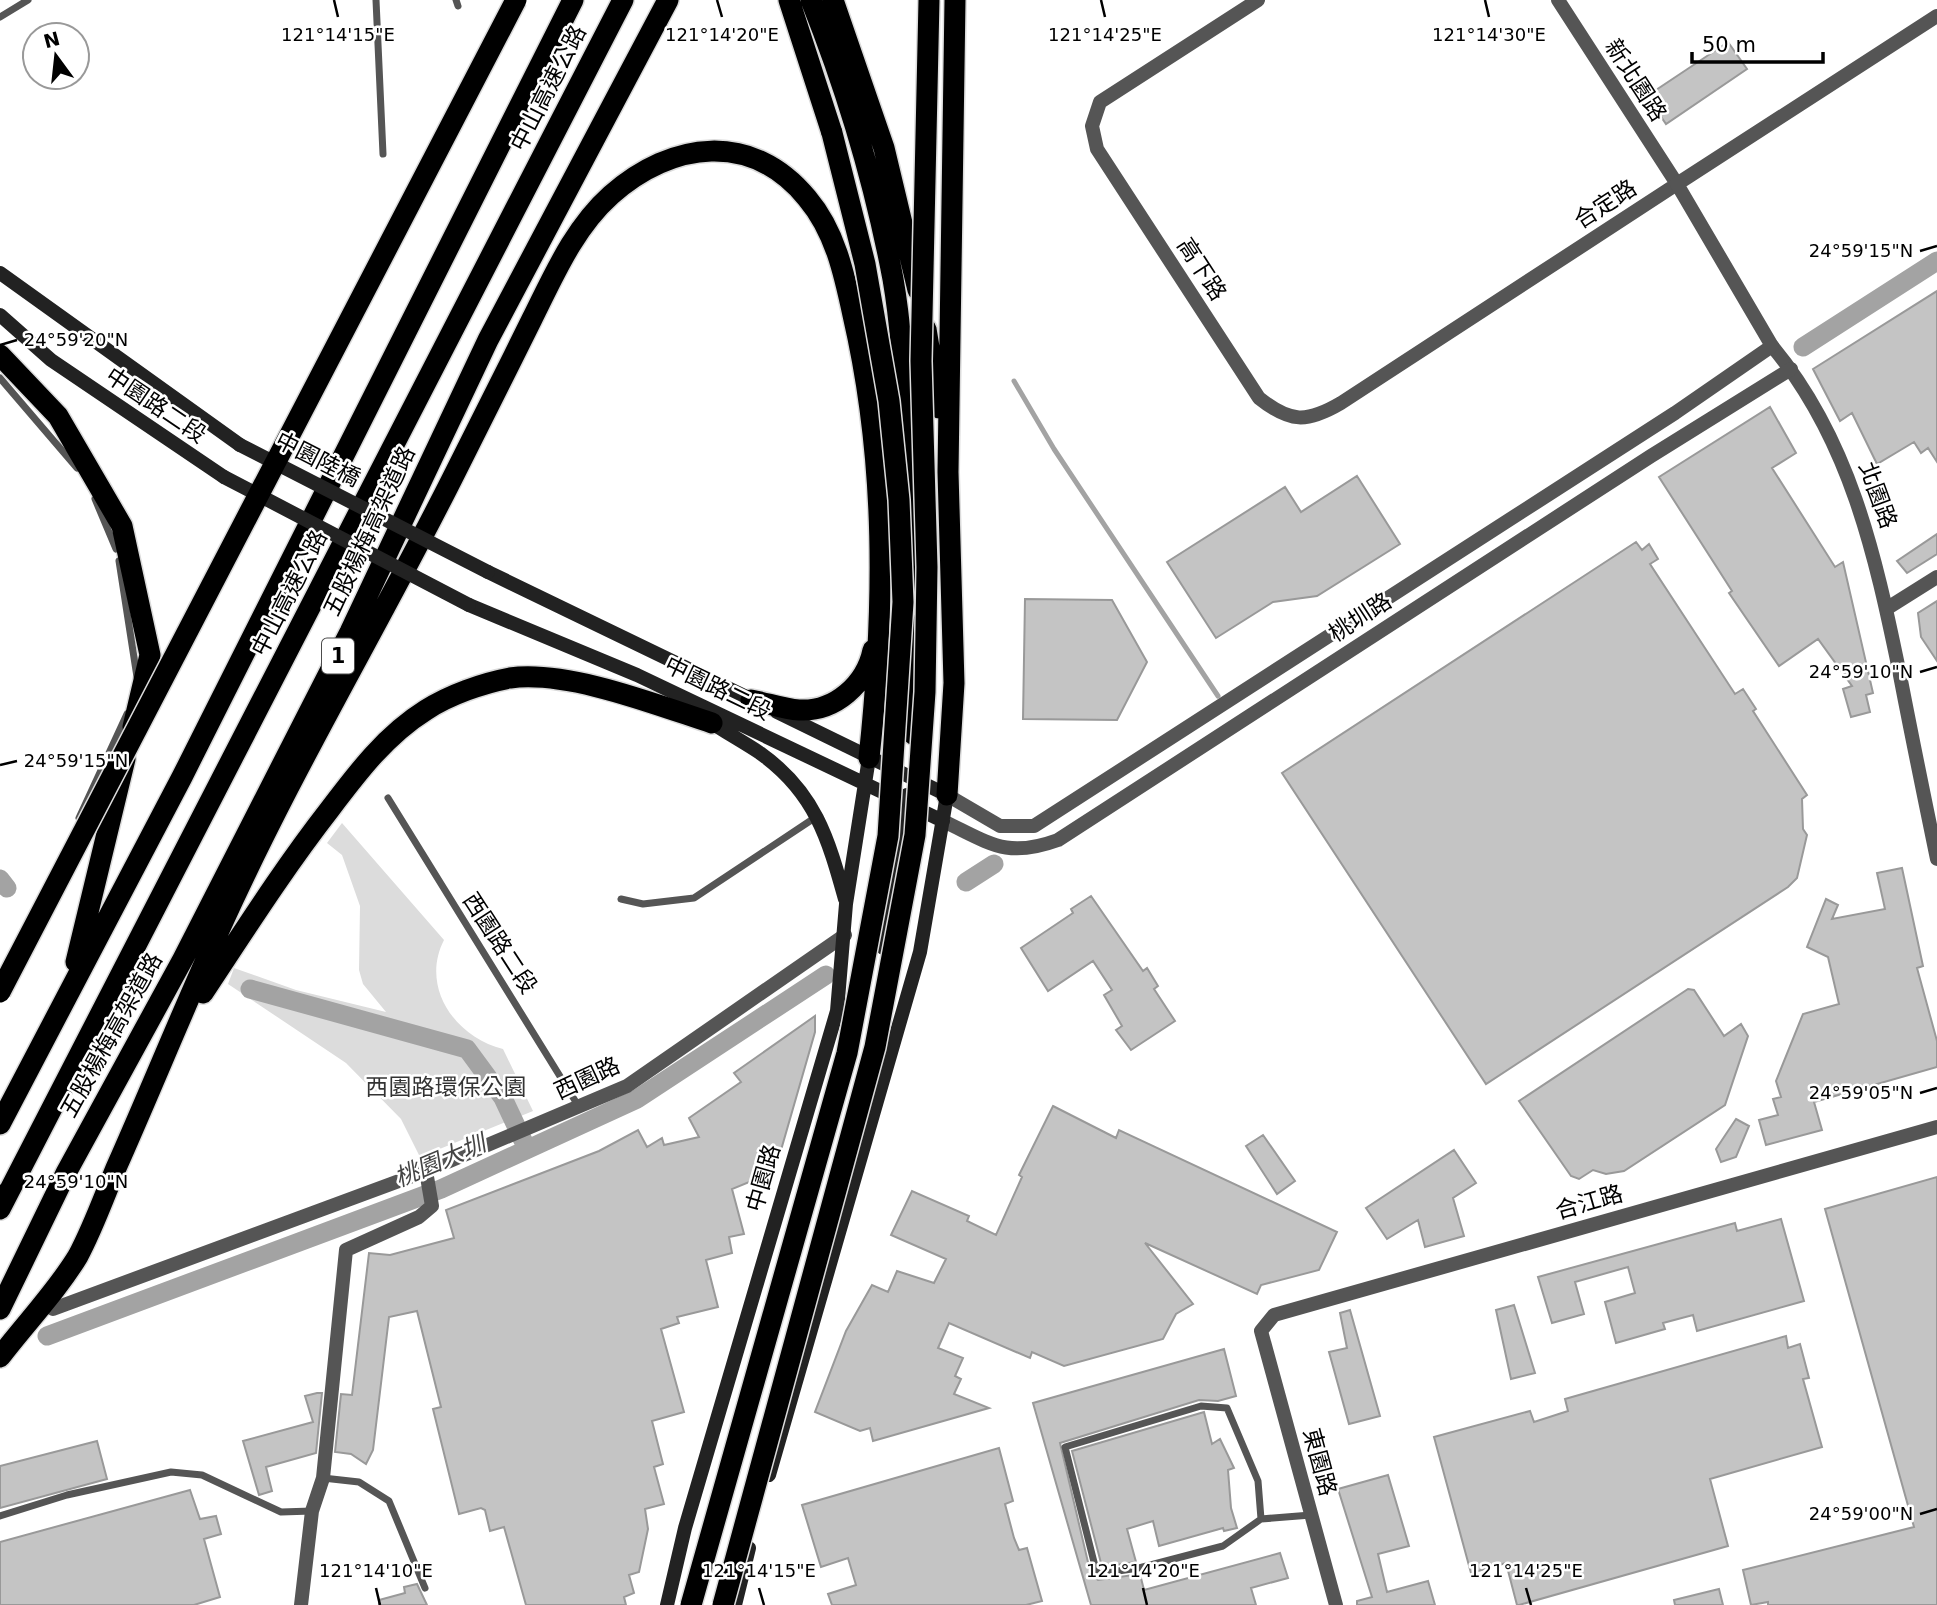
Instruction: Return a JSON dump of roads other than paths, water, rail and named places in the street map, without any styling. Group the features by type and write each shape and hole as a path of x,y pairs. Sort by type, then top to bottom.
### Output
{"highway":[{"path":"0,992 516,0"},
{"name":"中山高速公路","path":"0,1124 183,776 573,0"},
{"name":"中山高速公路","path":"0,1209 622,0"},
{"name":"五股楊梅高架道路","path":"0,1309 66,1173 183,959 350,632 488,340 668,0"},
{"path":"691,1605 847,1052 888,836 903,602 899,500 889,401 865,264 832,133 789,0"},
{"path":"811,0 831,51 872,182 893,281 902,356 911,509 914,646 911,777"},
{"path":"833,0 884,148 905,226 932,357 948,472"},
{"path":"723,1605 777,1396 875,1047 915,835 925,692 927,608 921,361 929,0"},
{"path":"947,795 954,683 948,472 955,0"},
{"path":"0,1357 77,1258 220,927 285,792 444,496 572,241 607,198 641,171 677,155 708,150 741,153 769,165 794,182 817,209 834,243 845,277 870,395 879,472"},
{"path":"869,758 881,603 879,472 893,281"},
{"path":"0,355 58,416 122,526 150,655 68,994"},
{"path":"751,700 800,710 822,708 839,700 859,683 871,657 881,603"},
{"path":"175,1036 306,840 369,757 426,710 467,691 512,678 563,681 608,689 712,723"}],"main road":[{"name":"中園路二段","path":"0,273 240,445"},
{"name":"中園路二段","path":"0,315 51,360 224,477 469,605 671,691 943,821"},
{"name":"中園陸橋","path":"240,445 488,572"},
{"name":"中園路二段","path":"488,572 947,795"},
{"path":"671,691 712,723 762,754 801,789 831,849 846,904"},
{"name":"中園路","path":"667,1605 685,1528 837,1011 846,904 869,758"},
{"path":"865,1146 882,960 911,777"},
{"path":"735,1605 756,1517 920,952 947,795"}],"street":[{"name":"高下路","path":"1258,0 1100,102 1092,127 1097,149 1259,398 1274,410 1294,419"},
{"name":"新北園路","path":"1558,0 1677,184"},
{"name":"合定路","path":"1294,419 1324,413 1342,403 1937,16"},
{"name":"北園路","path":"1677,184 1772,346 1791,369 1839,454 1862,510 1886,609 1937,859"},
{"name":"桃圳路","path":"947,795 1000,826 1034,826 1675,413 1772,346"},
{"name":"桃圳路","path":"943,821 996,845 1013,849 1030,850 1058,840 1651,456 1791,369"},
{"path":"1886,609 1937,577"},
{"name":"西園路","path":"52,1309 426,1171 627,1086 845,935"},
{"name":"合江路","path":"1261,1331 1274,1315 1937,1127"},
{"path":"301,1605 312,1511 323,1478 346,1251 419,1217 432,1206 426,1171"},
{"name":"東園路","path":"1261,1331 1336,1605"}],"lane":[{"path":"0,17 28,0"},
{"path":"376,0 383,154"},
{"path":"0,378 40,421 85,477 115,541 139,688 0,985"},
{"name":"西園路二段","path":"388,799 580,1107"},
{"path":"621,899 643,904 694,898 816,816"},
{"path":"1261,1519 1258,1481 1227,1408 1201,1406 1065,1447 1097,1574 1139,1567 1223,1546 1261,1519 1311,1515"},
{"path":"0,1516 66,1495 171,1472 202,1475 281,1511 312,1511"},
{"path":"323,1478 359,1482 389,1501 425,1588"}],"waterway":[{"name":"桃園大圳","path":"1803,347 1937,261"},
{"path":"1014,381 1054,449 1218,696"},
{"name":"桃園大圳","path":"966,882 994,864"},
{"path":"0,879 7,888"},
{"name":"桃園大圳","path":"47,1336 441,1189 637,1099 826,975"},
{"path":"250,989 467,1049 503,1098 527,1149"}],"park label":[{"name":"西園路環保公園","path":"446,1087"}]}
